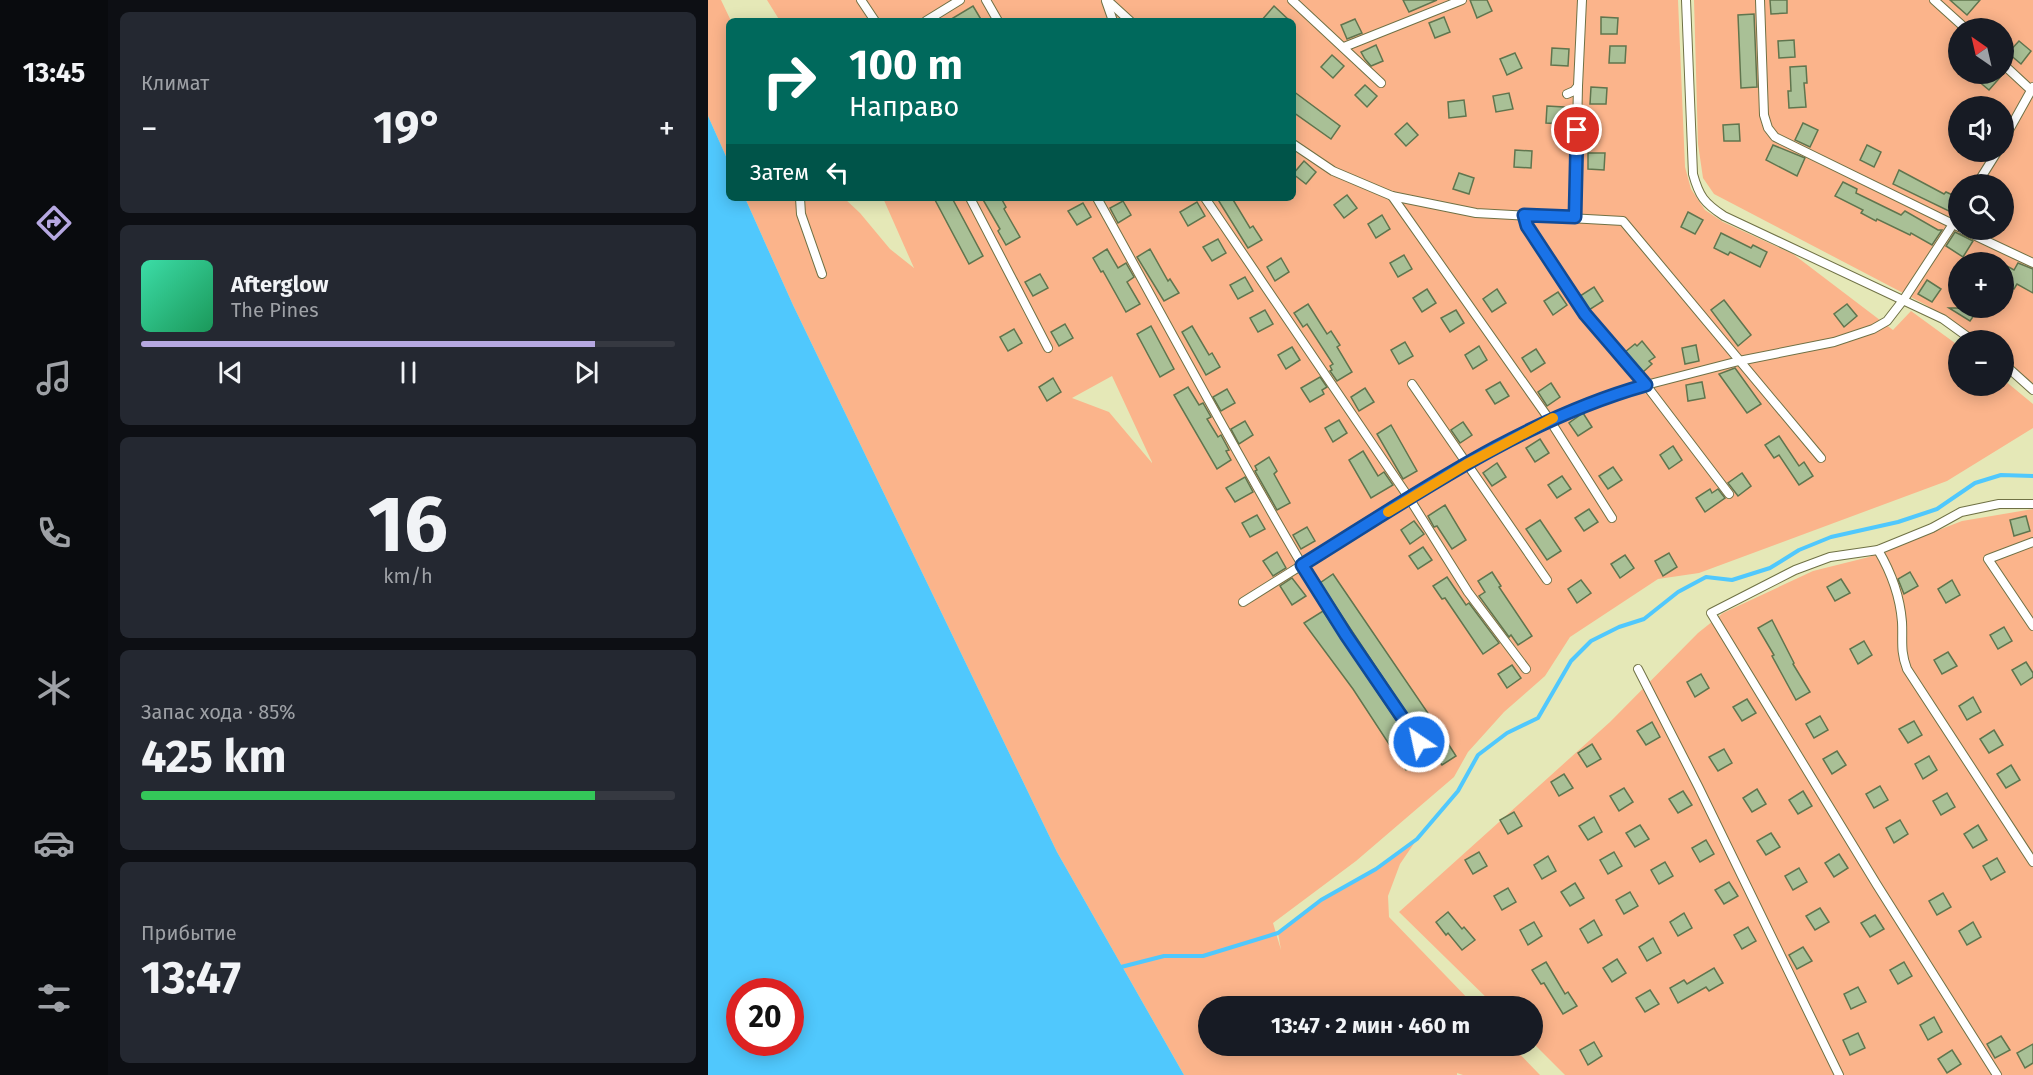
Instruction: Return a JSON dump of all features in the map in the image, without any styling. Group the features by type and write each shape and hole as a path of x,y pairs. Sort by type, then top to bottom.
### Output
{"lane":[{"path":"861,0 873,18"},
{"path":"931,18 960,0"},
{"path":"986,0 996,18"},
{"path":"1106,0 1112,18"},
{"path":"1106,0 1127,18"},
{"path":"1292,0 1382,83"},
{"path":"1344,47 1462,0"},
{"path":"1575,217 1582,0"},
{"path":"1686,0 1693,174 1698,192 1708,206 1724,216 1904,299 1943,319 1958,330"},
{"path":"1760,0 1764,115 1768,128 1775,137 1948,222"},
{"path":"1934,0 1954,18"},
{"path":"2014,73 2032,88 2014,121"},
{"path":"1567,94 1578,86"},
{"path":"1296,146 1333,171 1392,196 1476,213 1623,221 1821,458"},
{"path":"1392,196 1549,419 1612,518"},
{"path":"800,201 801,214 822,274"},
{"path":"971,201 1048,348"},
{"path":"1099,201 1302,565 1346,635 1419,742"},
{"path":"1207,201 1409,498 1468,592 1526,669"},
{"path":"1524,215 1535,242 1585,314 1646,385 1729,494"},
{"path":"1243,602 1409,498 1549,419 1606,396 1739,361 1834,342 1873,329 1887,321 1948,237"},
{"path":"1984,240 2033,263"},
{"path":"2014,373 2033,390"},
{"path":"1412,384 1547,580"},
{"path":"1997,1075 1877,885 1711,614 1796,570 1830,558 1878,550 1932,528 1961,512 1999,504 2033,504"},
{"path":"2033,542 1988,559 2033,626"},
{"path":"1878,550 1897,590 1902,623 1902,655 1907,669 2033,862"},
{"path":"1638,669 1698,786 1839,1075"}],"shaded area":[{"path":"708,0 721,0 730,18 726,18 726,156 708,116"},
{"path":"767,0 1678,0 1685,167 1691,189 1705,210 1723,222 1793,254 1893,330 1911,311 1948,338 1948,396 2014,396 2014,388 2033,404 2033,428 1947,481 1699,573 1658,579 1570,637 1545,676 1504,712 1468,752 1454,777 1356,861 1273,923 1281,950 1278,933 1321,900 1376,869 1417,839 1400,864 1388,896 1389,917 1465,996 1198,996 1198,1056 1522,1056 1540,1075 1463,1075 1457,1073 1457,1075 1184,1075 1057,852 793,305 746,201 847,201 890,249 914,268 884,201 1296,201 1296,18 778,18","holes":["1112,376 1152,463 1109,412 1072,398"]},
{"path":"1694,0 2033,0 2033,384 2014,369 2014,330 1964,330 1926,305 1714,194 1703,178 1698,144"},
{"path":"2033,509 2033,1075 1565,1075 1543,1053 1543,996 1485,996 1399,912 1610,722 1698,633 1723,613 1813,571 1869,557 1962,521"}],"water":[{"path":"708,116 726,156 726,201 746,201 793,305 1057,852 1184,1075 708,1075"}],"building":[{"path":"1403,0 1437,0 1409,12"},
{"path":"1470,0 1487,0 1492,11 1477,18"},
{"path":"1770,0 1787,0 1787,13 1771,14"},
{"path":"1950,0 1980,0 1967,15"},
{"path":"973,6 980,18 953,18"},
{"path":"1274,6 1287,18 1264,18"},
{"path":"1754,14 1757,87 1741,88 1738,15"},
{"path":"1444,17 1450,32 1435,38 1429,23"},
{"path":"1601,17 1618,18 1617,34 1601,34"},
{"path":"1355,19 1362,33 1347,39 1341,25"},
{"path":"1794,40 1795,57 1779,58 1778,41"},
{"path":"2019,41 2031,51 2021,64 2014,58 2014,46"},
{"path":"1376,45 1383,61 1371,66 1361,52"},
{"path":"1610,46 1626,46 1625,63 1609,63"},
{"path":"1552,48 1569,49 1568,66 1551,65"},
{"path":"1515,53 1522,68 1507,75 1500,59"},
{"path":"1332,55 1344,66 1333,78 1321,67"},
{"path":"1806,66 1807,83 1804,83 1806,107 1789,108 1790,67"},
{"path":"1982,84 1994,84 1989,90"},
{"path":"1365,85 1377,96 1367,107 1355,95"},
{"path":"1591,87 1607,88 1606,104 1590,104"},
{"path":"1296,93 1340,126 1331,139 1296,114"},
{"path":"1509,93 1513,109 1496,112 1493,96"},
{"path":"1464,100 1466,116 1449,118 1448,102"},
{"path":"1547,106 1564,107 1563,124 1546,123"},
{"path":"1407,123 1418,135 1406,146 1395,134"},
{"path":"1803,123 1818,130 1810,147 1795,140"},
{"path":"1739,124 1740,141 1724,141 1723,125"},
{"path":"1773,145 1805,158 1797,176 1766,160"},
{"path":"1867,145 1881,152 1874,167 1860,160"},
{"path":"1515,150 1532,151 1531,168 1514,167"},
{"path":"1588,153 1605,153 1604,170 1588,169"},
{"path":"1304,161 1316,172 1306,184 1296,176 1296,170"},
{"path":"1899,170 1944,194 1948,193 1948,211 1893,184"},
{"path":"1459,173 1474,178 1469,194 1453,189"},
{"path":"1843,182 1857,189 1856,193 1901,215 1905,211 1938,230 1942,230 1932,245 1911,233 1910,235 1877,219 1876,221 1861,213 1863,210 1835,196"},
{"path":"1347,195 1357,208 1344,218 1334,205"},
{"path":"936,201 954,201 983,256 969,264"},
{"path":"984,201 1003,201 1006,207 1004,209 1020,237 1006,245 998,231 1000,229"},
{"path":"1123,201 1131,215 1118,223 1110,208"},
{"path":"1219,201 1234,201 1250,228 1253,226 1262,240 1248,248"},
{"path":"1197,202 1205,216 1188,226 1180,212"},
{"path":"1083,203 1091,217 1077,225 1068,211"},
{"path":"1688,212 1703,220 1695,234 1681,227"},
{"path":"1382,215 1390,229 1376,238 1368,224"},
{"path":"1721,233 1751,248 1753,245 1767,252 1760,267 1730,252 1728,255 1714,248"},
{"path":"1218,239 1226,253 1212,261 1203,247"},
{"path":"1950,240 1973,241 1966,252 1955,252 1946,246"},
{"path":"1107,249 1118,268 1126,263 1134,277 1127,282 1140,304 1126,312 1093,258"},
{"path":"1150,249 1168,281 1170,279 1179,293 1164,301 1137,257"},
{"path":"1404,255 1412,269 1398,277 1390,263"},
{"path":"1281,258 1289,272 1275,281 1267,267"},
{"path":"2018,263 2033,269 2033,293 2017,284 2014,289 2014,270"},
{"path":"1040,274 1048,288 1033,296 1025,282"},
{"path":"1245,277 1253,291 1238,299 1230,285"},
{"path":"1927,280 1941,289 1932,302 1918,294"},
{"path":"1594,287 1603,301 1589,310 1580,296"},
{"path":"1427,289 1436,303 1422,312 1413,298"},
{"path":"1497,289 1506,303 1492,312 1483,299"},
{"path":"1558,292 1567,305 1553,315 1544,301"},
{"path":"1724,300 1751,335 1738,346 1711,310"},
{"path":"1308,304 1327,334 1331,331 1340,345 1337,347 1352,372 1337,381 1330,371 1332,370 1330,366 1333,364 1307,324 1303,327 1294,313"},
{"path":"1847,304 1857,316 1844,327 1834,314"},
{"path":"1265,310 1273,324 1258,332 1250,318"},
{"path":"1456,310 1464,323 1450,332 1441,318"},
{"path":"1065,324 1073,338 1059,346 1051,332"},
{"path":"1151,326 1174,369 1160,377 1137,334"},
{"path":"1192,326 1209,355 1212,353 1220,367 1206,375 1182,332"},
{"path":"1014,329 1022,343 1008,351 1000,337"},
{"path":"1642,341 1655,357 1649,361 1652,364 1643,372 1625,352"},
{"path":"1405,342 1413,356 1399,364 1391,350"},
{"path":"1696,345 1699,361 1685,364 1682,348"},
{"path":"1479,346 1487,360 1473,369 1465,355"},
{"path":"1292,347 1300,360 1286,369 1278,355"},
{"path":"1536,349 1545,363 1531,372 1522,358"},
{"path":"1735,368 1761,404 1747,413 1719,374"},
{"path":"1320,377 1327,387 1322,390 1324,394 1310,402 1301,388"},
{"path":"1053,378 1061,392 1047,401 1039,387"},
{"path":"1500,382 1509,396 1495,404 1486,390"},
{"path":"1702,382 1705,398 1688,401 1686,385"},
{"path":"1551,383 1560,397 1547,406 1538,392"},
{"path":"1188,387 1199,405 1203,403 1211,417 1207,419 1218,437 1221,435 1229,450 1226,451 1231,460 1217,469 1174,395"},
{"path":"1365,388 1374,402 1359,411 1351,397"},
{"path":"1227,389 1235,403 1221,411 1213,397"},
{"path":"1583,413 1592,427 1578,436 1569,423"},
{"path":"1339,420 1347,433 1333,442 1325,428"},
{"path":"1245,421 1253,435 1239,444 1231,429"},
{"path":"1463,422 1472,435 1460,443 1451,430"},
{"path":"1391,425 1417,471 1403,479 1377,434"},
{"path":"1779,436 1799,466 1804,462 1813,476 1799,485 1779,455 1774,458 1765,445"},
{"path":"1540,439 1549,453 1535,462 1526,448"},
{"path":"1673,446 1682,460 1669,469 1660,455"},
{"path":"1363,451 1378,476 1384,472 1393,485 1371,498 1349,460"},
{"path":"1269,457 1277,471 1274,474 1290,503 1277,510 1255,471 1257,470 1255,466"},
{"path":"1497,463 1506,477 1492,486 1483,473"},
{"path":"1613,467 1622,480 1608,489 1599,476"},
{"path":"1742,473 1751,486 1738,496 1728,483"},
{"path":"1562,476 1571,489 1557,498 1548,485"},
{"path":"1245,477 1253,492 1235,502 1226,488"},
{"path":"1710,489 1712,493 1718,489 1725,498 1705,512 1696,498"},
{"path":"1445,505 1466,540 1452,549 1428,516"},
{"path":"1589,509 1598,522 1584,531 1575,518"},
{"path":"1257,515 1265,529 1250,537 1242,523"},
{"path":"2026,516 2030,531 2014,536 2010,520"},
{"path":"1540,520 1561,551 1547,560 1526,529"},
{"path":"1414,521 1424,534 1410,544 1401,530"},
{"path":"1307,527 1315,541 1301,549 1293,535"},
{"path":"1423,547 1432,560 1418,569 1409,556"},
{"path":"1277,552 1286,568 1273,576 1263,561"},
{"path":"1669,553 1677,567 1663,576 1655,561"},
{"path":"1625,555 1634,568 1620,578 1611,564"},
{"path":"1492,572 1501,586 1499,587 1532,636 1518,645 1511,635 1509,637 1479,596 1485,592 1478,581"},
{"path":"1910,572 1918,586 1904,594 1898,579"},
{"path":"1333,574 1434,722 1419,732 1320,583"},
{"path":"1447,577 1466,605 1469,603 1499,643 1483,654 1445,598 1442,599 1433,586"},
{"path":"1292,578 1306,596 1292,605 1280,586"},
{"path":"1841,579 1850,593 1835,601 1827,587"},
{"path":"1581,580 1591,593 1577,603 1568,589"},
{"path":"1952,580 1960,595 1946,603 1938,589"},
{"path":"1323,611 1409,739 1407,740 1420,760 1406,770 1353,689 1304,623"},
{"path":"1772,620 1793,664 1810,692 1796,700 1758,628"},
{"path":"2004,627 2012,641 1998,649 1990,635"},
{"path":"1864,641 1872,655 1858,664 1850,649"},
{"path":"1948,652 1957,666 1942,674 1934,660"},
{"path":"2026,662 2033,677 2021,685 2012,670"},
{"path":"1512,665 1521,678 1507,688 1498,674"},
{"path":"1701,674 1709,688 1695,697 1687,682"},
{"path":"1973,697 1981,712 1967,720 1959,706"},
{"path":"1747,699 1756,713 1742,721 1733,707"},
{"path":"1820,716 1828,730 1814,738 1806,724"},
{"path":"1914,721 1922,735 1908,743 1899,729"},
{"path":"1652,722 1660,737 1646,745 1637,731"},
{"path":"1994,730 2003,745 1989,753 1980,739"},
{"path":"1447,742 1456,756 1442,765 1433,752"},
{"path":"1592,744 1601,759 1587,767 1578,753"},
{"path":"1724,749 1732,763 1718,771 1709,757"},
{"path":"1837,751 1846,765 1832,774 1823,759"},
{"path":"1929,756 1937,770 1923,779 1915,764"},
{"path":"2011,765 2020,780 2006,788 1997,774"},
{"path":"1564,774 1573,788 1559,796 1551,782"},
{"path":"1880,786 1888,800 1874,808 1866,794"},
{"path":"1624,788 1633,802 1619,811 1610,796"},
{"path":"1757,789 1766,804 1752,812 1743,798"},
{"path":"1683,791 1692,805 1678,813 1669,799"},
{"path":"1803,791 1812,806 1798,814 1789,800"},
{"path":"1947,793 1955,807 1941,815 1933,801"},
{"path":"1514,812 1522,826 1508,834 1500,820"},
{"path":"1594,817 1602,832 1588,840 1579,826"},
{"path":"1900,820 1908,834 1894,843 1886,828"},
{"path":"1640,825 1649,839 1635,847 1626,833"},
{"path":"1978,825 1987,840 1973,848 1964,834"},
{"path":"1771,833 1780,847 1766,855 1757,841"},
{"path":"1706,840 1714,854 1700,862 1692,848"},
{"path":"1479,852 1487,866 1473,874 1465,860"},
{"path":"1614,852 1622,866 1608,874 1600,860"},
{"path":"1839,854 1848,868 1834,877 1825,863"},
{"path":"1548,856 1556,871 1542,879 1534,865"},
{"path":"1997,858 2005,872 1991,880 1983,866"},
{"path":"1665,862 1673,876 1659,884 1651,870"},
{"path":"1799,868 1807,882 1793,890 1785,876"},
{"path":"1729,882 1738,896 1724,904 1715,890"},
{"path":"1575,883 1584,898 1570,906 1561,892"},
{"path":"1508,888 1516,902 1502,910 1494,896"},
{"path":"1630,892 1638,906 1624,914 1616,900"},
{"path":"1943,893 1951,907 1937,915 1929,901"},
{"path":"1820,908 1829,922 1815,930 1806,916"},
{"path":"1448,912 1475,940 1462,950 1436,922"},
{"path":"1684,913 1692,928 1678,936 1670,922"},
{"path":"1875,915 1884,929 1870,937 1861,923"},
{"path":"1594,920 1602,935 1588,943 1580,929"},
{"path":"1534,922 1542,936 1528,945 1520,930"},
{"path":"1973,922 1981,937 1967,945 1959,931"},
{"path":"1748,927 1756,941 1742,949 1734,935"},
{"path":"1653,938 1661,953 1647,961 1639,947"},
{"path":"1803,947 1812,961 1797,969 1789,955"},
{"path":"1617,959 1626,973 1612,982 1603,968"},
{"path":"1546,962 1565,994 1568,992 1577,1006 1563,1014 1544,983 1541,984 1532,970"},
{"path":"1904,962 1912,976 1898,984 1890,970"},
{"path":"1714,968 1723,983 1709,991 1706,987 1678,1003 1670,988 1684,980 1687,984"},
{"path":"1858,987 1866,1002 1851,1009 1844,994"},
{"path":"1650,990 1659,1004 1645,1012 1636,998"},
{"path":"1934,1017 1942,1032 1928,1040 1920,1025"},
{"path":"1858,1033 1865,1048 1850,1055 1843,1040"},
{"path":"2001,1036 2010,1050 1995,1058 1987,1044"},
{"path":"1594,1042 1602,1056 1588,1065 1580,1050"},
{"path":"2033,1044 2033,1063 2025,1068 2017,1053"},
{"path":"1952,1050 1961,1064 1947,1073 1938,1059"}],"waterway":[{"path":"1121,967 1164,956 1203,956 1278,933 1321,900 1376,869 1417,839 1458,791 1478,755 1507,733 1538,718 1571,661 1591,641 1619,627 1644,619 1678,592 1706,577 1732,580 1770,568 1799,550 1831,537 1898,522 1937,509 1975,483 2001,475 2033,476"}],"slow traffic":[{"path":"1388,512 1467,464 1553,418"}],"route":[{"path":"1419,742 1346,635 1302,565 1409,498 1549,419 1606,396 1646,385 1585,314 1535,242 1524,215 1575,217 1577,130"}]}
